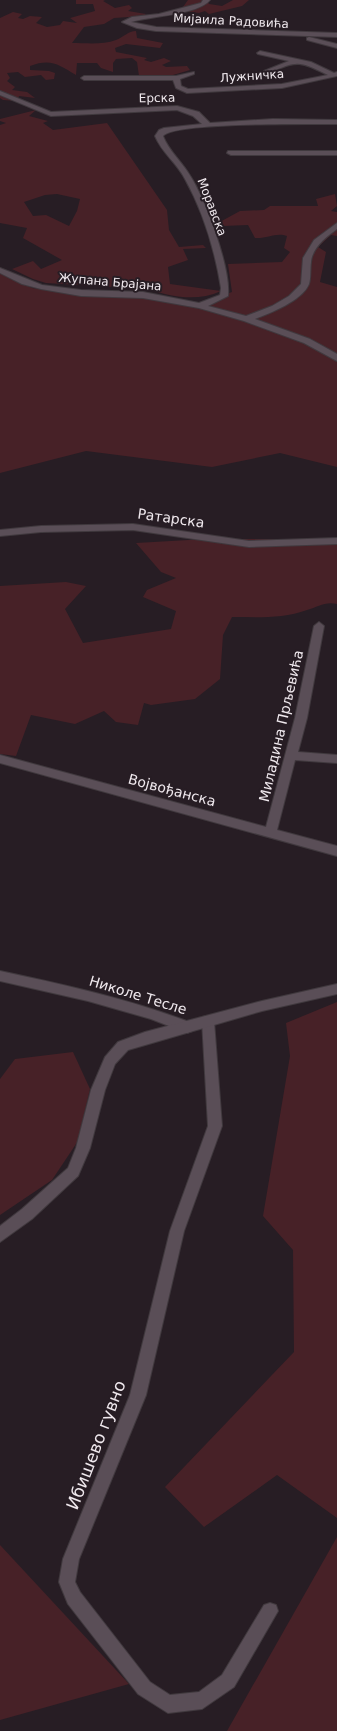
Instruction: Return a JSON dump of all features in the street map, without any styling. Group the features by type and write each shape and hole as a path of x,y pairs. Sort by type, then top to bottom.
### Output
{"street":[{"name":"Мијаила Радовића","path":"207,0 203,4 166,14 152,17 131,18 125,22 132,25 145,27 291,34 337,34"},
{"path":"291,34 337,46"},
{"path":"260,53 309,63 335,75"},
{"path":"266,72 297,60"},
{"path":"84,78 176,78 192,73"},
{"name":"Лужничка","path":"176,78 178,87 187,91 269,87 317,80 335,75"},
{"name":"Ерска","path":"0,92 11,95 51,114 177,108 196,114 208,125"},
{"path":"208,125 273,121 337,122"},
{"name":"Моравска","path":"200,306 224,296 226,292 225,279 202,207 189,178 159,136 162,132 167,130 208,125"},
{"path":"231,153 337,153"},
{"path":"247,319 275,308 292,298 305,284 307,258 318,240 337,225"},
{"name":"Жупана Брајана","path":"0,270 25,282 41,287 81,293 143,295 200,306 247,319 307,341 337,358"},
{"name":"Ратарска","path":"0,533 41,529 133,527 250,544 337,541"},
{"name":"Миладина Прљевића","path":"271,832 301,718 319,626"},
{"path":"291,756 337,759"},
{"name":"Војвођанска","path":"0,760 337,851"},
{"name":"Николе Тесле","path":"0,976 88,996 153,1014 187,1027 337,989"},
{"name":"Ибишево гувно","path":"208,1021 215,1126 177,1231 138,1395 71,1560 67,1582 74,1598 144,1688 168,1704 202,1700 228,1681 270,1611"},
{"path":"0,1235 27,1214 73,1172 83,1148 98,1090 110,1062 123,1046 145,1038 187,1027"}],"shaded area":[{"path":"76,0 105,0 103,1 115,8 129,5 132,8 128,11 146,14 143,16 114,18 104,24 84,27 72,43 106,43 136,31 137,38 163,43 160,48 126,44 115,48 116,52 147,58 144,60 151,62 164,58 171,61 162,65 166,67 187,66 190,70 173,75 139,76 137,62 132,58 116,59 113,63 113,72 101,68 97,63 77,63 76,75 54,64 37,64 30,66 30,70 49,71 55,73 54,79 46,80 41,75 25,77 18,72 7,73 10,78 7,81 15,87 12,90 27,92 35,98 19,96 17,101 3,100 0,98 0,18 13,12 22,14 18,18 23,19 30,16 42,17 36,23 47,27 60,25 63,21 77,23 70,18 95,11 93,4 76,4"},
{"path":"188,0 207,0 209,4 222,6 233,0 249,0 242,6 209,14 205,11 199,13 184,11 183,7"},
{"path":"36,110 29,116 48,121 43,123 53,130 107,123 167,210 169,230 179,247 203,245 206,248 183,249 188,260 168,267 170,284 221,291 203,296 184,297 148,289 46,283 33,279 12,269 33,261 41,269 62,260 23,238 27,228 0,223 0,125 6,123 0,121 0,119","holes":["57,194 80,199 77,211 69,226 46,215 33,216 24,202 45,195"]},
{"path":"335,194 337,206 331,211 337,212 337,236 331,235 318,247 326,252 320,282 337,287 337,467 280,453 212,467 86,451 0,473 0,272 32,288 79,295 148,298 194,305 232,292 228,264 282,262 290,252 284,248 287,236 275,235 264,238 255,238 248,225 223,226 218,223 240,211 264,210 270,206 318,206 316,199"},
{"path":"206,539 337,539 337,604 325,604 289,615 232,617 223,635 220,679 195,699 151,705 144,703 138,725 116,722 104,711 75,724 31,715 16,756 0,754 0,586 66,582 86,586 65,609 83,643 171,629 176,611 143,597 147,590 176,578 161,572 136,543"},
{"path":"337,1002 337,1518 277,1475 204,1527 165,1487 294,1352 293,1250 263,1216 290,1056 286,1023"},
{"path":"73,1052 90,1089 78,1141 52,1180 0,1215 0,1079 15,1059"},
{"path":"337,1537 337,1731 227,1731"},
{"path":"0,1545 129,1684 0,1720"}]}
